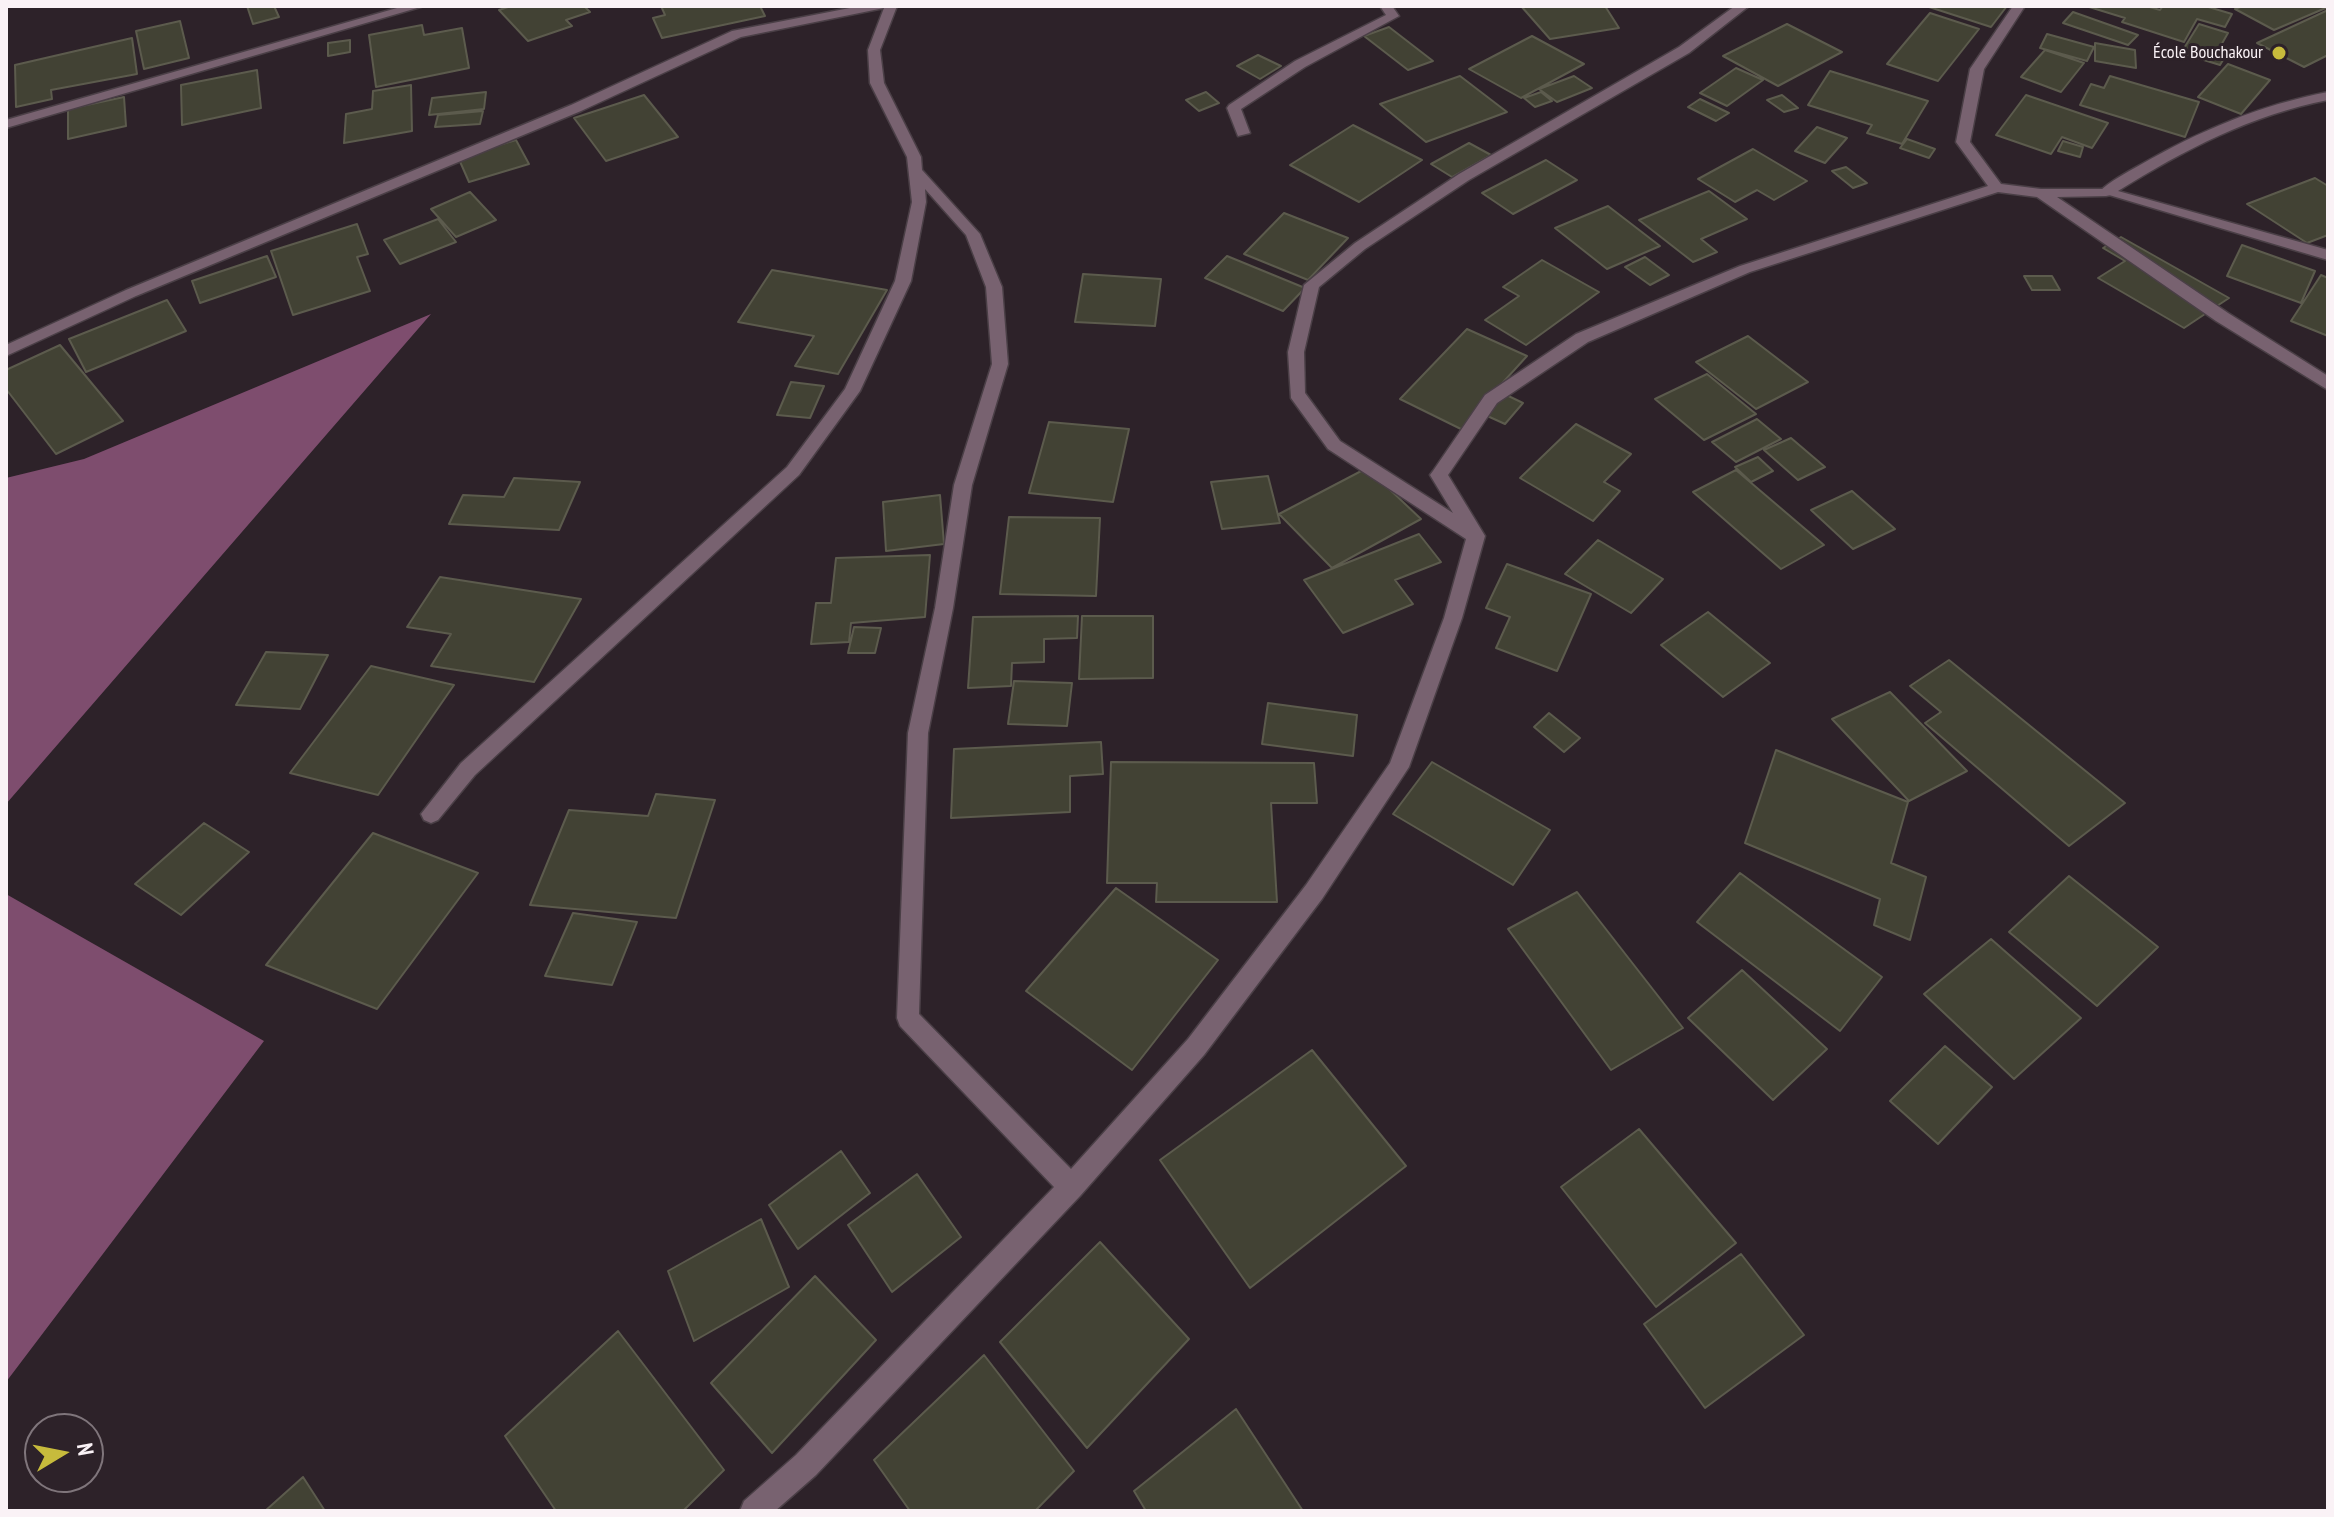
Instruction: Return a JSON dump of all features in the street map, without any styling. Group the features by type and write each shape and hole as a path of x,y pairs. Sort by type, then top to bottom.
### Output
{"street":[{"path":"6,124 418,6"},
{"path":"6,351 131,293 576,108 737,34 879,6"},
{"path":"431,814 468,769 793,471 852,391 903,281 919,202 914,157 877,83 874,50 891,6"},
{"path":"1243,133 1234,108 1300,64 1393,16 1386,6"},
{"path":"1476,536 1334,445 1297,394 1296,352 1312,285 1360,246 1464,177 1684,50 1743,6"},
{"path":"1997,188 1963,142 1977,69 2019,6"},
{"path":"2106,192 2221,130 2298,100 2328,96"},
{"path":"915,170 973,234 994,287 1000,364 963,485 944,608 918,733 908,1018 1071,1187"},
{"path":"754,1511 806,1465 1071,1187 1196,1047 1314,892 1399,767 1453,618 1476,536 1439,475 1491,399 1582,338 1745,269 1997,188 2041,193 2106,192 2328,255"},
{"path":"2041,193 2222,317 2328,384"}],"shaded area":[{"path":"431,314 6,804 6,478 84,459"},
{"path":"6,894 264,1041 6,1382"}],"building":[{"path":"247,6 274,6 279,17 253,24"},
{"path":"511,6 584,6 590,12 566,20 572,26 528,41 499,10"},
{"path":"661,6 760,6 765,16 662,38 653,18 665,15"},
{"path":"1521,6 1605,6 1619,28 1550,39"},
{"path":"1926,6 2007,6 1991,27"},
{"path":"2086,6 2146,6 2160,10 2163,6 2205,6 2232,14 2225,27 2197,19 2184,42 2122,22 2125,18"},
{"path":"2243,6 2328,7 2274,30 2235,9"},
{"path":"2328,10 2328,55 2304,67 2257,43"},
{"path":"2073,12 2138,35 2128,45 2063,23"},
{"path":"1930,13 1979,29 1938,81 1887,64"},
{"path":"180,21 189,58 144,69 136,31"},
{"path":"1787,24 1842,52 1778,86 1723,56"},
{"path":"2199,24 2228,33 2220,47 2229,50 2220,65 2181,53"},
{"path":"422,25 424,35 462,28 469,68 376,87 369,35"},
{"path":"1389,27 1433,61 1408,70 1364,36"},
{"path":"2047,34 2094,47 2087,61 2040,48"},
{"path":"1532,36 1584,64 1521,98 1469,69"},
{"path":"132,38 137,74 51,90 52,99 16,107 15,65"},
{"path":"350,40 350,52 328,56 328,43"},
{"path":"2095,43 2135,50 2136,68 2095,61"},
{"path":"2045,50 2084,63 2061,92 2021,77"},
{"path":"1258,55 1281,66 1260,79 1237,66"},
{"path":"2228,64 2270,80 2241,114 2198,97"},
{"path":"1736,68 1763,80 1727,106 1700,93"},
{"path":"257,70 261,108 182,125 181,85"},
{"path":"1830,71 1928,101 1902,144 1867,133 1872,125 1808,105"},
{"path":"1460,76 1507,112 1426,142 1380,104"},
{"path":"1574,76 1592,88 1557,102 1539,89"},
{"path":"2110,76 2199,102 2185,137 2080,105 2091,84 2104,88"},
{"path":"411,85 412,131 344,143 346,114 372,109 373,91"},
{"path":"486,92 484,109 429,115 432,98"},
{"path":"1206,92 1219,103 1199,111 1186,100"},
{"path":"1541,92 1552,101 1535,107 1524,98"},
{"path":"644,95 678,137 606,161 574,118"},
{"path":"1782,95 1798,108 1784,112 1767,100"},
{"path":"2026,95 2108,123 2092,148 2062,137 2051,154 1996,135"},
{"path":"124,97 126,126 68,139 68,109"},
{"path":"1700,99 1729,113 1716,121 1688,107"},
{"path":"483,111 480,124 435,127 438,115"},
{"path":"1353,125 1422,160 1359,202 1290,165"},
{"path":"1817,127 1847,138 1825,163 1795,151"},
{"path":"1907,139 1935,149 1929,158 1900,148"},
{"path":"516,140 529,164 469,182 458,157"},
{"path":"2063,141 2083,147 2080,157 2058,151"},
{"path":"1469,143 1491,155 1452,177 1431,164"},
{"path":"1753,149 1807,181 1774,200 1757,190 1735,202 1698,179"},
{"path":"1546,160 1577,180 1513,214 1482,193"},
{"path":"1846,167 1867,183 1853,188 1832,171"},
{"path":"2315,178 2328,186 2328,235 2307,243 2247,204"},
{"path":"1709,191 1747,219 1701,239 1717,252 1693,262 1639,220"},
{"path":"470,192 496,220 456,237 431,209"},
{"path":"1608,206 1660,246 1607,269 1555,228"},
{"path":"1284,213 1348,238 1308,280 1244,254"},
{"path":"438,219 456,242 400,264 384,240"},
{"path":"357,224 368,254 357,257 370,291 293,315 271,251"},
{"path":"2121,237 2229,298 2184,328 2098,278 2125,261 2103,248"},
{"path":"2242,245 2315,271 2301,303 2227,276"},
{"path":"267,256 276,277 200,303 192,281"},
{"path":"1227,256 1305,288 1283,311 1205,278"},
{"path":"1645,257 1669,275 1650,285 1625,267"},
{"path":"1542,260 1599,292 1526,345 1485,320 1519,296 1503,287"},
{"path":"772,270 887,290 838,374 795,366 814,336 738,322"},
{"path":"1083,274 1161,279 1155,326 1075,322"},
{"path":"2321,275 2328,278 2328,336 2291,321"},
{"path":"2024,276 2052,276 2060,290 2032,290"},
{"path":"167,300 186,331 86,372 69,339"},
{"path":"1467,329 1527,356 1496,390 1523,403 1505,424 1483,414 1467,432 1400,399"},
{"path":"1748,336 1808,382 1756,409 1696,362"},
{"path":"60,345 123,421 56,454 6,389 6,370"},
{"path":"1707,374 1756,414 1704,440 1655,399"},
{"path":"791,382 824,386 810,418 777,415"},
{"path":"1757,419 1781,439 1736,462 1712,442"},
{"path":"1049,422 1129,429 1113,502 1029,493"},
{"path":"1576,424 1631,454 1604,482 1620,491 1593,521 1520,478"},
{"path":"1791,438 1825,467 1798,480 1764,450"},
{"path":"1758,457 1773,471 1751,482 1735,467"},
{"path":"1367,468 1421,519 1332,568 1279,514"},
{"path":"1736,470 1824,545 1781,569 1693,492"},
{"path":"1268,476 1280,523 1222,529 1211,482"},
{"path":"514,478 580,482 559,530 449,524 463,495 504,497"},
{"path":"1852,491 1895,529 1853,549 1811,510"},
{"path":"940,495 944,544 886,551 883,502"},
{"path":"1009,517 1100,518 1096,596 1000,594"},
{"path":"1419,534 1441,562 1395,580 1413,604 1343,633 1304,580"},
{"path":"1598,540 1663,579 1631,613 1565,574"},
{"path":"930,555 925,617 851,623 849,642 811,644 816,603 831,603 836,558"},
{"path":"1507,564 1591,594 1557,671 1496,648 1510,617 1486,608"},
{"path":"440,577 581,599 534,682 431,666 451,634 407,627"},
{"path":"1708,612 1770,663 1723,697 1661,645"},
{"path":"1078,616 1077,638 1044,639 1044,662 1012,663 1011,686 968,688 973,617"},
{"path":"1082,616 1153,616 1153,678 1079,679"},
{"path":"854,627 881,628 875,653 848,653"},
{"path":"266,652 328,655 300,709 236,705"},
{"path":"1949,660 2125,803 2069,846 1925,723 1941,712 1910,686"},
{"path":"371,666 454,685 378,795 290,773"},
{"path":"1014,681 1072,683 1067,726 1008,724"},
{"path":"1890,692 1967,771 1909,801 1832,719"},
{"path":"1268,703 1357,715 1353,756 1262,744"},
{"path":"1549,713 1580,738 1564,752 1534,727"},
{"path":"1101,742 1103,774 1070,776 1070,812 951,818 954,749"},
{"path":"1776,750 1908,802 1891,863 1926,877 1910,940 1874,925 1880,899 1745,843"},
{"path":"1111,762 1314,763 1317,803 1271,803 1277,902 1156,902 1157,883 1107,883"},
{"path":"1432,762 1550,830 1513,885 1393,814"},
{"path":"656,794 715,800 676,918 530,905 569,810 648,816"},
{"path":"204,823 249,852 181,915 135,884"},
{"path":"373,833 478,873 377,1009 266,965"},
{"path":"1740,873 1882,977 1840,1031 1697,922"},
{"path":"2069,876 2158,947 2097,1006 2009,932"},
{"path":"1116,888 1218,960 1132,1070 1026,991"},
{"path":"1577,892 1683,1028 1611,1070 1508,929"},
{"path":"573,913 637,922 612,985 545,976"},
{"path":"1991,939 2081,1018 2014,1079 1924,994"},
{"path":"1742,970 1827,1049 1773,1100 1688,1018"},
{"path":"1945,1046 1992,1087 1938,1144 1890,1101"},
{"path":"1312,1050 1406,1166 1250,1288 1160,1160"},
{"path":"1639,1129 1736,1243 1656,1307 1561,1187"},
{"path":"841,1151 870,1193 798,1249 769,1205"},
{"path":"917,1174 961,1237 892,1292 848,1225"},
{"path":"761,1219 789,1287 694,1341 668,1271"},
{"path":"1100,1242 1189,1339 1087,1448 1000,1342"},
{"path":"1741,1254 1804,1335 1705,1408 1644,1324"},
{"path":"815,1276 876,1340 772,1453 711,1383"},
{"path":"618,1331 724,1470 683,1511 556,1511 505,1436"},
{"path":"984,1355 1074,1471 1035,1511 910,1511 874,1460"},
{"path":"1236,1409 1303,1511 1146,1511 1134,1491"},
{"path":"303,1477 325,1511 265,1511"}],"place":[{"name":"École Bouchakour","path":"2279,53"}]}
